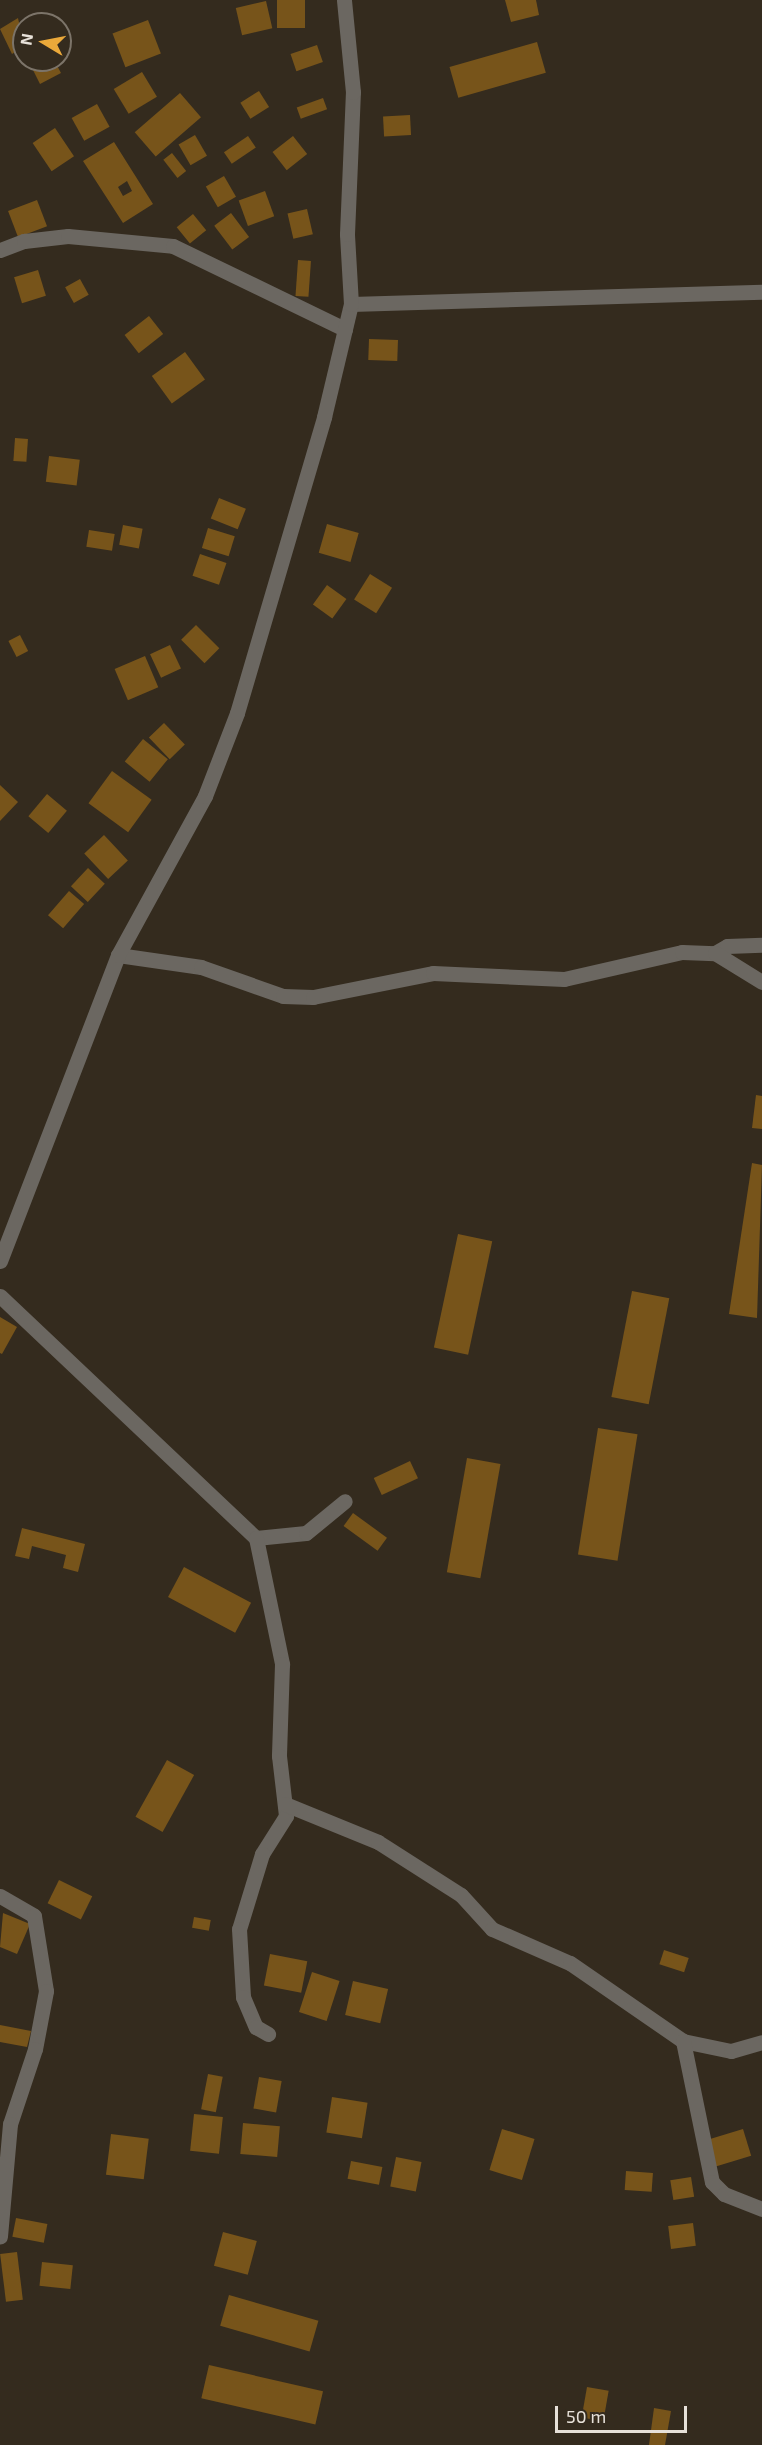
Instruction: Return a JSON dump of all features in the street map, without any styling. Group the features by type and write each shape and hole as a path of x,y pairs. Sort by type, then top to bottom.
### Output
{"street":[{"path":"0,1261 118,955 205,796 237,712 345,329 351,304 347,234 353,92 344,0"},
{"path":"0,250 24,241 68,236 173,246 345,329"},
{"path":"351,304 762,292"},
{"path":"715,953 727,946 762,945"},
{"path":"118,955 201,967 283,996 313,997 414,975 564,979 682,952 715,953 762,981"},
{"path":"0,1296 256,1538 282,1664 279,1756 286,1816 262,1854 240,1929 243,1997 256,2027 268,2034"},
{"path":"256,1538 306,1533 345,1501"},
{"path":"285,1804 378,1842 461,1895 492,1929 570,1963 683,2042 731,2051 762,2042"},
{"path":"0,1896 34,1916 46,1991 35,2049 10,2124 0,2237"},
{"path":"683,2042 712,2182 724,2194 762,2209"}],"building":[{"path":"277,0 305,0 305,28 277,28"},
{"path":"505,0 536,0 539,15 511,22"},
{"path":"266,1 272,28 242,35 236,8"},
{"path":"148,20 161,54 125,67 113,34"},
{"path":"12,22 12,54 0,29"},
{"path":"537,42 546,73 458,98 450,67"},
{"path":"317,45 323,62 296,71 291,54"},
{"path":"34,72 60,72 61,73 40,84"},
{"path":"142,72 157,97 129,114 114,89"},
{"path":"259,91 269,107 250,119 240,103"},
{"path":"180,93 201,117 156,157 135,132"},
{"path":"323,98 327,109 301,119 297,108"},
{"path":"97,104 110,127 84,141 72,118"},
{"path":"410,115 411,135 384,136 383,116"},
{"path":"55,128 74,156 52,171 33,143"},
{"path":"195,135 207,156 191,165 179,144"},
{"path":"248,136 256,148 232,164 224,152"},
{"path":"293,136 307,154 287,170 273,152"},
{"path":"114,142 153,204 123,223 83,161","holes":["127,181 132,191 123,196 118,187"]},
{"path":"172,153 186,171 177,178 163,160"},
{"path":"224,176 236,197 218,207 206,186"},
{"path":"265,191 274,216 248,226 239,201"},
{"path":"37,200 47,226 18,237 8,211"},
{"path":"307,209 313,234 293,239 288,213"},
{"path":"231,213 249,237 232,250 214,226"},
{"path":"193,214 206,230 190,244 177,227"},
{"path":"298,260 311,261 308,297 295,296"},
{"path":"38,270 46,296 22,303 14,277"},
{"path":"80,279 89,295 74,303 65,287"},
{"path":"149,316 163,334 139,353 125,335"},
{"path":"369,339 398,340 397,361 368,360"},
{"path":"185,352 205,380 172,404 152,376"},
{"path":"15,438 28,439 26,462 13,461"},
{"path":"49,456 80,460 77,486 46,482"},
{"path":"219,498 246,509 238,529 211,518"},
{"path":"327,524 359,533 350,562 319,553"},
{"path":"123,525 143,529 139,548 119,545"},
{"path":"208,528 235,536 229,556 202,548"},
{"path":"89,530 115,534 112,551 86,547"},
{"path":"200,554 226,563 219,585 193,576"},
{"path":"370,574 392,588 376,613 354,599"},
{"path":"327,585 346,599 332,619 313,604"},
{"path":"196,625 219,648 204,663 181,640"},
{"path":"20,635 28,651 17,657 8,641"},
{"path":"170,645 181,669 161,678 150,654"},
{"path":"145,656 158,687 128,700 115,669"},
{"path":"164,723 185,745 170,759 149,738"},
{"path":"143,739 168,759 150,782 125,762"},
{"path":"112,771 152,800 128,832 88,803"},
{"path":"0,785 18,802 0,821"},
{"path":"47,794 67,811 48,833 28,816"},
{"path":"104,835 128,861 108,879 84,853"},
{"path":"88,868 105,884 88,902 71,886"},
{"path":"69,891 84,904 63,928 48,915"},
{"path":"756,1095 762,1096 762,1129 752,1128"},
{"path":"752,1163 762,1165 757,1318 729,1314"},
{"path":"458,1234 492,1241 468,1355 434,1347"},
{"path":"632,1291 669,1298 649,1404 611,1397"},
{"path":"0,1317 17,1327 2,1354 0,1353"},
{"path":"598,1428 638,1434 617,1561 578,1554"},
{"path":"467,1458 500,1464 480,1578 447,1572"},
{"path":"410,1461 418,1478 382,1495 374,1478"},
{"path":"353,1513 387,1538 378,1551 344,1526"},
{"path":"22,1528 85,1544 78,1572 63,1568 66,1555 32,1546 29,1559 15,1556"},
{"path":"184,1567 251,1603 235,1633 168,1597"},
{"path":"167,1760 194,1775 163,1832 135,1817"},
{"path":"59,1880 92,1896 81,1920 48,1903"},
{"path":"3,1913 30,1924 17,1954 0,1947"},
{"path":"194,1917 211,1920 209,1931 192,1928"},
{"path":"664,1950 689,1958 684,1972 659,1964"},
{"path":"270,1954 307,1961 301,1993 264,1985"},
{"path":"312,1972 340,1981 327,2021 299,2012"},
{"path":"353,1981 388,1989 380,2023 345,2015"},
{"path":"0,2025 31,2031 27,2047 0,2042"},
{"path":"208,2074 223,2077 216,2112 201,2109"},
{"path":"259,2077 282,2081 276,2113 253,2109"},
{"path":"332,2097 368,2103 362,2138 326,2133"},
{"path":"194,2114 223,2117 219,2154 190,2151"},
{"path":"243,2123 280,2126 277,2157 240,2154"},
{"path":"502,2129 535,2139 522,2180 489,2170"},
{"path":"743,2129 751,2156 716,2167 708,2140"},
{"path":"111,2134 149,2139 144,2179 106,2175"},
{"path":"396,2157 422,2162 416,2191 390,2186"},
{"path":"351,2161 382,2167 379,2185 348,2179"},
{"path":"626,2171 653,2173 652,2192 625,2190"},
{"path":"691,2177 694,2197 673,2200 670,2180"},
{"path":"16,2218 47,2224 44,2243 12,2237"},
{"path":"693,2223 696,2246 671,2249 668,2226"},
{"path":"223,2232 257,2241 248,2275 214,2266"},
{"path":"17,2252 23,2300 6,2302 0,2254"},
{"path":"42,2262 73,2265 70,2289 39,2286"},
{"path":"229,2295 318,2321 310,2351 220,2326"},
{"path":"209,2365 323,2391 315,2424 201,2398"},
{"path":"587,2387 609,2391 603,2421 582,2418"},
{"path":"654,2408 671,2411 665,2445 649,2445"}]}
